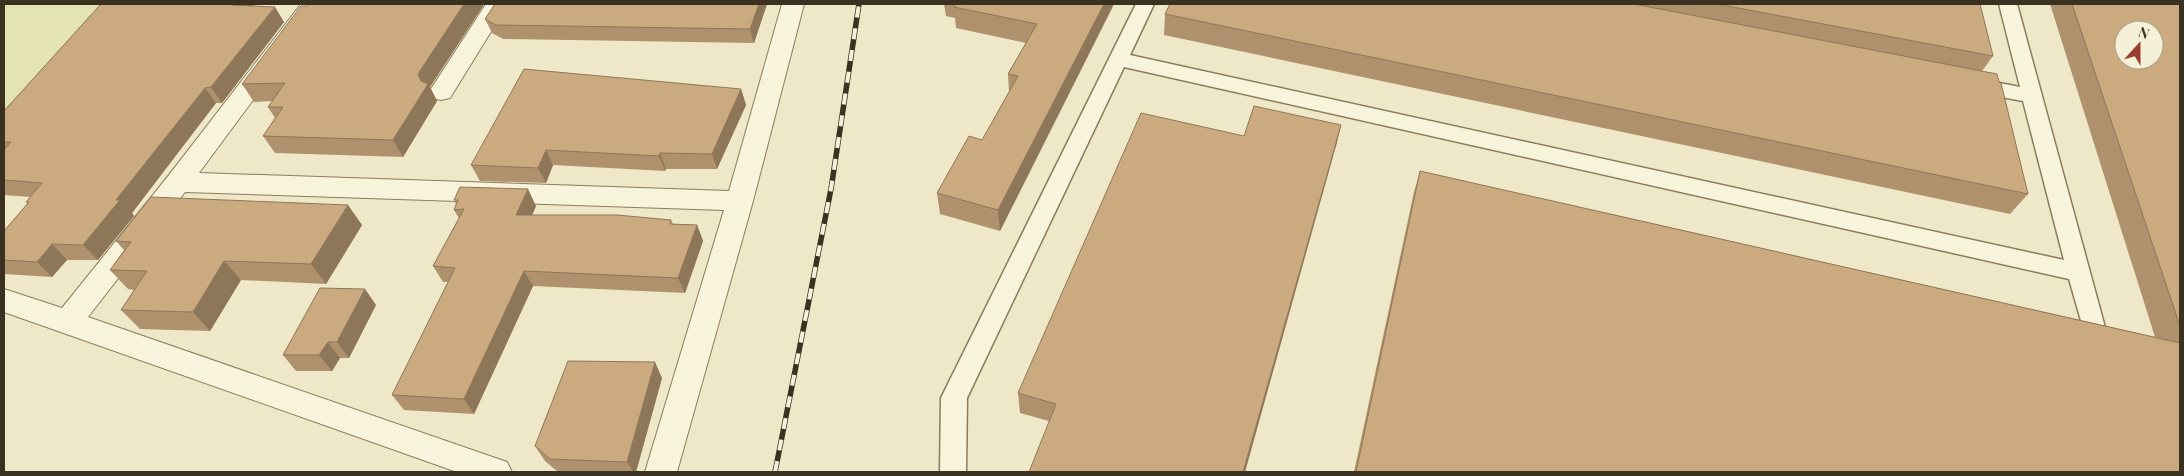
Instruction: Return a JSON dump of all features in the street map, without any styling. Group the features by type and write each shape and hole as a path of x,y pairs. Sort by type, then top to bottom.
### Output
{"street":[{"path":"68,322 178,182 313,4"},
{"path":"441,92 497,4"},
{"path":"661,472 740,202 794,4"},
{"path":"178,182 740,202"},
{"path":"4,300 496,472"}],"lane":[{"path":"953,472 954,398 1145,4"},
{"path":"2008,4 2094,331"},
{"path":"1118,59 2079,272"},
{"path":"1955,81 2032,96"}],"green space":[{"path":"4,4 117,4 4,125"}],"building":[{"path":"101,4 233,4 275,7 211,87 205,88 116,200 120,200 83,245 52,244 37,262 4,260 4,231 29,202 26,202 42,183 4,180 4,150 11,142 4,142 4,111"},
{"path":"309,4 464,4 418,74 421,81 428,84 393,140 263,136 283,107 268,107 285,83 242,84 301,6 308,6"},
{"path":"495,4 759,4 750,29 496,25 485,19"},
{"path":"956,4 1104,4 998,210 937,193 969,136 982,140 1018,76 1008,74 1037,24 954,7"},
{"path":"1170,4 1634,4 1997,74 2001,83 2028,194 1165,14"},
{"path":"1717,4 1980,4 1993,56"},
{"path":"2072,4 2180,4 2180,326"},
{"path":"524,69 741,89 712,154 660,153 659,156 546,150 538,168 471,165"},
{"path":"1254,106 1341,125 1243,472 1029,472 1056,404 1018,393 1141,113 1244,136"},
{"path":"1420,171 2180,343 2180,472 1356,472"},
{"path":"460,187 528,189 516,215 617,215 671,220 670,224 697,225 678,278 524,271 464,399 392,395 455,268 433,266 464,209 454,210 458,200 454,200"},
{"path":"151,197 348,205 311,264 224,261 193,312 121,310 147,271 110,270 131,242 116,241"},
{"path":"320,288 365,289 337,342 328,342 319,355 283,355"},
{"path":"568,361 655,362 627,462 550,459 535,446"}],"railway":[{"path":"775,472 831,189 859,4"}]}
